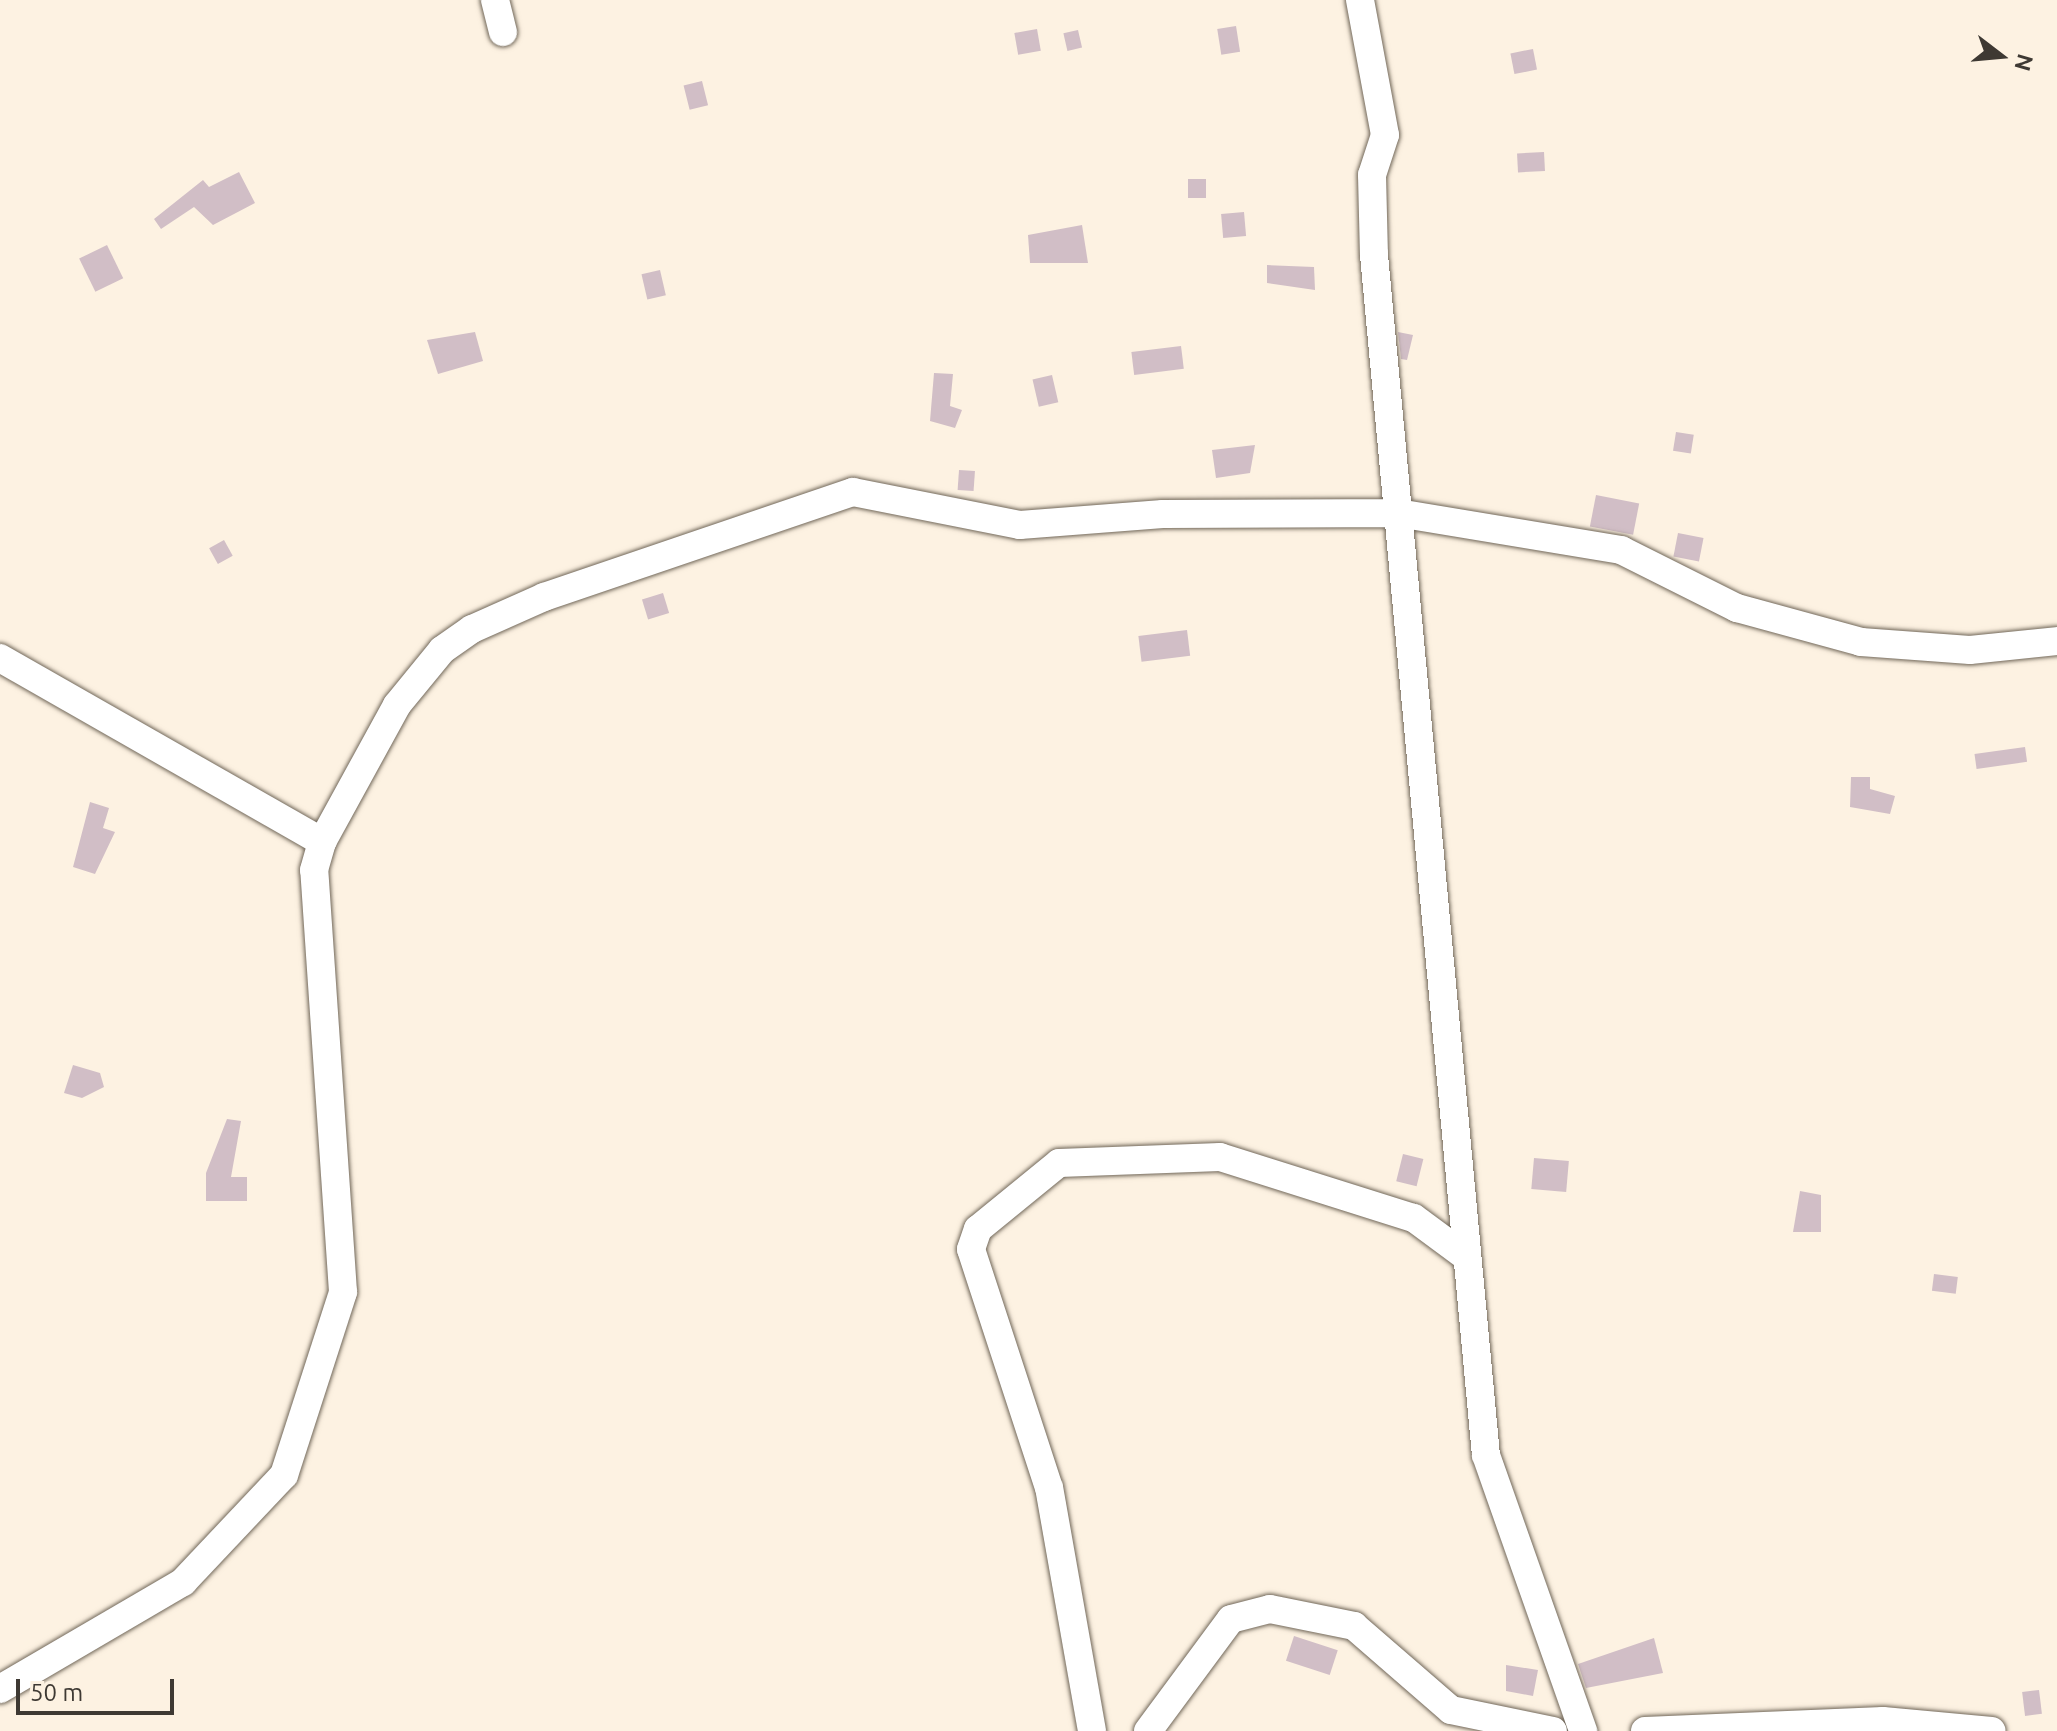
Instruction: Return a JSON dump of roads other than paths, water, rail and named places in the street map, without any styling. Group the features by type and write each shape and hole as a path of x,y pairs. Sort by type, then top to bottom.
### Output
{"street":[{"path":"495,0 503,32"},
{"path":"1360,0 1385,135 1372,175 1372,216 1398,513 1445,963 1464,1255 1486,1455 1583,1731"},
{"path":"0,1689 183,1582 284,1475 343,1292 312,887 322,842 397,705 457,638 544,597 738,537 845,494 1041,526 1163,514 1398,513 1621,550 1737,608 1861,642 1970,650 2057,641"},
{"path":"0,658 322,842"},
{"path":"1092,1731 1049,1488 971,1249 978,1229 1059,1163 1220,1157 1414,1218 1464,1255"},
{"path":"1148,1731 1231,1619 1270,1609 1354,1626 1451,1710 1553,1731"},
{"path":"1645,1731 1883,1721 1992,1731"}]}
